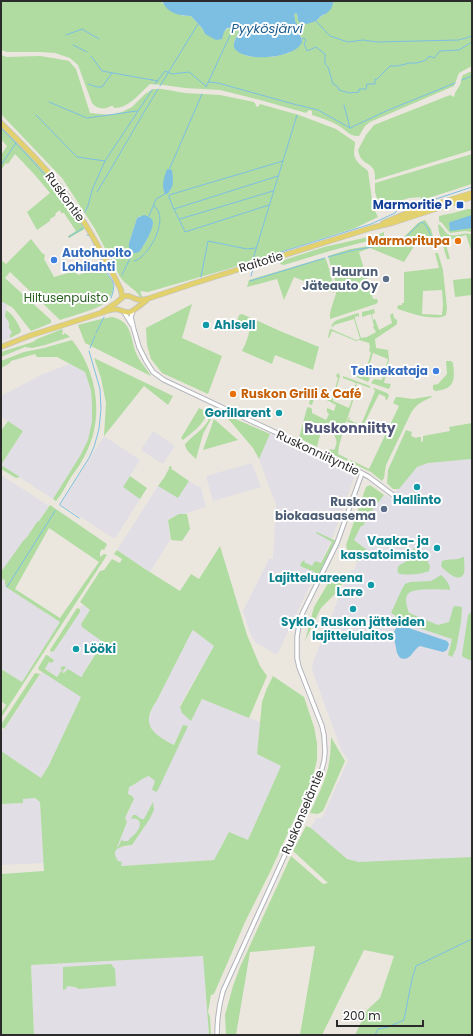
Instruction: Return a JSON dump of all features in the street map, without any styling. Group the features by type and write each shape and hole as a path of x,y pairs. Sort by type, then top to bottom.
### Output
{"main road":[{"name":"Ruskontie","path":"1,124 41,164 61,188 84,221 108,262 121,290 121,299"},
{"name":"Raitotie","path":"371,228 407,213 472,193"},
{"name":"Raitotie","path":"133,298 140,300 151,298 188,285 472,197"},
{"name":"Ruskontie","path":"116,279 126,292 133,298"},
{"path":"1,346 115,308 127,313 134,310 136,303 133,298 127,296 102,312"},
{"name":"Raitotie","path":"134,310 140,304 151,298"},
{"path":"121,299 119,306 123,311"}],"street":[{"name":"Ruskonniityntie","path":"134,310 131,317 139,347 153,372 164,380 362,473 393,495"},
{"name":"Ruskonniityntie","path":"123,311 134,330"},
{"name":"Ruskonseläntie","path":"217,1035 217,1021 223,991 300,824 322,771 325,752 324,735 322,726 299,667 296,654 297,633 303,612 336,543 362,473"}],"shaded area":[{"path":"1,301 7,304 5,316 12,332 10,338 3,341 1,339"},
{"path":"69,364 85,372 91,390 92,422 88,440 80,456 53,499 1,465 23,431 3,418 1,419 1,396 41,375"},
{"path":"153,431 175,446 163,464 141,450"},
{"path":"270,434 351,473 354,478 332,539 277,655 255,642 250,633 243,611 269,559 273,559 276,505 259,459"},
{"path":"104,436 140,460 123,487 140,499 116,537 113,538 61,504"},
{"path":"472,459 472,857 365,863 352,861 347,859 311,828 316,818 322,818 348,760 342,752 312,670 313,662 342,589 351,571 355,569 357,561 364,548 354,540 370,513 384,495 390,498 417,467 428,463"},
{"path":"252,463 261,487 213,501 206,476"},
{"path":"1,475 49,506 1,579"},
{"path":"189,481 201,488 206,507 167,519 170,540 150,572 117,550 158,486 178,498"},
{"path":"1,579 5,579 6,587 60,622 22,682 1,669"},
{"path":"82,605 90,610 81,624 82,627 103,641 81,677 68,669 64,673 62,672 65,667 61,668 63,670 58,677 45,669 50,661 54,659 49,656 51,652 54,651 80,612"},
{"path":"193,630 214,646 180,705 181,711 191,720 202,699 260,722 257,754 281,766 248,840 229,832 214,860 121,866 116,858 116,850 118,848 132,845 149,820 141,820 138,816 134,818 139,820 139,829 128,842 123,841 118,847 116,847 127,822 125,818 134,800 128,794 129,787 149,776 155,781 157,792 183,725 174,745 160,738 154,732 149,724 149,717"},
{"path":"42,672 81,697 49,765 41,778 1,751 1,734"},
{"path":"35,798 40,802 44,863 1,865 1,804 23,803 23,799"},
{"path":"203,956 209,1035 34,1035 31,965"}],"green space":[{"path":"1,1 162,1 162,3 183,16 191,16 202,28 205,34 224,32 230,28 239,29 234,42 246,56 273,57 289,53 302,39 299,27 295,21 294,15 296,13 298,20 316,21 328,11 334,1 472,1 472,66 459,73 454,86 370,122 365,126 359,136 351,134 336,124 312,115 312,111 309,110 306,113 220,90 150,84 134,100 124,106 101,108 96,107 92,103 78,65 70,58 55,53 7,52 1,50"},
{"path":"1,55 7,57 40,56 69,61 76,69 90,113 110,115 122,112 132,107 145,94 153,89 220,95 254,102 257,107 260,104 299,115 336,129 355,142 354,156 368,171 373,207 378,217 355,228 228,269 148,292 140,291 143,299 141,299 137,293 120,277 95,229 62,178 1,114","holes":["140,216 153,222 148,237 141,249 134,253 129,250 129,243 137,218"]},
{"path":"472,71 472,150 375,180 374,170 363,161 358,150 366,135 374,125 450,95 454,97 463,75"},
{"path":"1,126 39,165 61,191 85,225 83,230 69,238 68,236 76,231 64,213 61,213 60,210 50,219 50,221 37,230 27,212 50,193 15,154 8,164 6,163 1,170 1,155 7,146 1,139"},
{"path":"472,154 472,184 422,200 420,197 409,198 390,204 378,202 375,192 375,183"},
{"path":"472,209 472,232 465,231 450,233 439,221 439,216"},
{"path":"425,220 431,229 436,248 434,250 430,238 416,243 404,262 370,248 359,252 373,299 377,299 378,302 376,304 330,319 337,288 328,256 350,249 400,240 402,246 402,239 418,223"},
{"path":"438,224 450,235 469,234 472,235 472,253 466,235 445,241 450,259 447,259"},
{"path":"384,232 384,238 371,240 284,265 280,264 281,261 324,247 377,235"},
{"name":"Hiltusenpuisto","path":"31,239 45,255 44,259 54,277 75,271 78,275 101,267 113,284 113,291 111,295 98,307 60,320 10,272 5,278 51,320 51,323 31,331 13,308 1,301 1,260 6,264"},
{"path":"435,253 438,253 443,270 447,308 446,315 436,318 415,315 398,309 397,307 399,305 404,303 404,272 439,268","holes":["442,290 442,315 422,314 423,291"]},
{"path":"323,258 326,259 335,289 334,293 294,277 284,300 277,279 247,287 249,280"},
{"path":"472,278 472,295 455,297 453,280"},
{"path":"192,304 182,338 222,356 208,394 162,373 151,359 147,345 146,328"},
{"path":"374,309 375,313 372,314 373,320 375,319 379,330 392,323 390,315 393,313 394,318 397,320 396,325 375,339 376,348 388,350 389,359 384,383 391,384 389,389 371,383 374,379 382,380 388,359 373,353 366,376 370,378 368,382 352,375 354,372 365,375 371,352 369,351 369,343 359,340 356,341 332,331 329,338 328,337 331,329 356,340 360,339 354,319 334,325 333,327 331,326 337,320 358,313 359,318 358,316 355,317 355,319 361,338 367,337 376,332 373,327 371,314 362,317 362,312"},
{"path":"6,310 17,321 21,330 20,333 10,338 12,332 5,316"},
{"path":"242,314 319,347 313,370 275,355 272,364 242,351 248,337 249,326 246,323 237,322 239,315"},
{"path":"112,317 119,319 127,327 137,355 151,376 85,343 78,325"},
{"path":"62,329 63,335 65,333 70,337 32,348 25,347 1,357 1,352 33,342"},
{"path":"72,340 81,352 92,379 96,408 95,423 92,437 80,464 56,501 53,499 80,456 88,440 92,421 92,405 91,390 85,372 57,357 37,357 35,354 11,361 1,368 1,361 24,352"},
{"path":"94,358 173,396 168,405 144,386 104,436 106,403 101,378"},
{"path":"446,361 451,361 453,363 454,374 452,383 447,388 435,391 433,389 433,385 438,384 447,374"},
{"path":"338,373 340,376 333,401 349,408 356,383 343,378 343,376 370,386 370,388 357,383 357,388 347,420 349,417 349,420 361,425 375,391 373,389 374,388 389,395 387,400 385,399 386,397 379,394 361,427 346,421 338,454 348,459 347,461 328,452 330,449 334,450 336,445 336,439 332,431 322,431 317,447 299,438 307,408 309,407 312,409 312,413 326,420 329,414 327,412 327,408 334,411 336,405 321,397 315,396 312,405 309,404 312,391 317,392 317,394 326,399 327,395 333,397 338,378 336,376"},
{"path":"396,397 413,399 432,397 417,405 411,413 386,465 384,478 382,481 371,472 350,462 351,460 369,469 399,406 393,403"},
{"path":"215,407 211,419 203,434 196,459 187,450 185,444 206,425"},
{"path":"199,408 208,412 206,417 197,428 183,440 181,438"},
{"path":"224,414 270,434 259,459 253,448"},
{"path":"214,419 238,440 203,450"},
{"path":"8,421 23,431 1,465 1,431"},
{"path":"472,423 472,459 428,463 417,467 399,489 393,489 387,483 388,470 406,430 412,432 411,436 416,438 421,437 421,442 423,441 423,436 450,431 449,427"},
{"path":"1,465 20,477 16,478 1,469"},
{"path":"170,466 172,467 171,469 189,481 178,498 158,486 166,475"},
{"path":"130,476 147,488 140,499 123,487"},
{"path":"370,485 384,495 370,513 363,526 361,526 354,540 367,550 362,559 356,561 349,555 346,545 366,487"},
{"path":"50,505 107,544 104,550 102,549 100,552 100,557 104,554 107,555 1,718 1,713 6,705 1,701 1,669 22,682 60,622 6,587 5,580 1,579 1,572","holes":["49,528 99,562 60,618 15,589"]},
{"path":"179,514 187,514 190,529 182,541 171,540 168,520"},
{"path":"317,532 336,541 320,574 300,565 304,560 304,562 312,566 315,561 321,563 332,542 316,533"},
{"path":"220,546 247,635 260,666 267,676 249,718 202,699 191,721 182,713 180,707 214,646 193,630 150,713 149,719 155,733 174,745 183,725 188,726 157,792 152,790 155,781 149,776 129,787 128,794 134,799 125,818 127,822 117,847 122,839 123,841 128,841 139,828 140,823 138,820 131,819 133,815 144,819 153,802 154,810 132,845 118,848 115,853 116,857 118,861 122,862 121,866 214,860 229,832 248,840 281,766 257,754 262,702 273,676 304,697 314,727 317,743 317,760 313,776 304,798 245,922 214,994 211,995 208,1012 210,1017 211,1035 209,1035 203,956 31,965 34,1035 1,1035 1,874 44,871 40,802 35,798 23,799 23,803 1,804 1,751 41,778 49,765 81,697 38,668 47,655 54,660 52,663 49,662 45,669 57,677 62,670 60,668 63,666 66,667 62,672 64,673 68,669 81,677 83,675 103,642 82,627 81,624 90,610 80,602 100,571 104,570 112,559 120,563 122,559 114,554 117,550 180,591 191,574 199,579"},
{"path":"419,546 429,564 429,571 414,574 398,573 398,567 408,560 413,554 412,550"},
{"path":"464,557 464,573 459,578 452,576 441,566 442,561"},
{"path":"333,575 345,579 338,591 321,608 305,641 314,607"},
{"path":"441,575 447,581 450,590 416,590 408,594 406,603 409,613 438,625 449,622 454,606 462,607 456,649 452,657 448,655 452,639 404,623 397,623 394,626 392,625 396,616 391,613 405,584 410,582 431,581"},
{"path":"77,608 80,609 80,612 54,651 51,652 50,650"},
{"path":"472,611 472,661 463,657 462,655 468,615"},
{"path":"35,673 40,674 4,729 1,726 2,723"},
{"path":"331,737 345,761 323,811 318,814 310,813 327,772"},
{"path":"306,826 311,828 347,859 359,862 472,857 472,1035 355,1035 367,1010 380,998 394,956 364,950 322,1035 300,1035 315,946 250,952 236,1035 226,1035 225,1015 233,986 240,967 291,856 323,884 328,883 293,851"},
{"path":"111,964 115,969 116,986 79,989 67,986 66,989 63,990 63,967"}],"water":[{"name":"Pyykösjärvi","path":"162,1 334,1 331,9 316,21 307,24 300,23 297,14 296,13 294,15 302,38 301,44 296,49 289,53 280,55 259,57 249,56 235,49 234,44 239,29 235,27 227,28 222,39 216,40 205,34 202,28 191,16 170,11"},
{"path":"167,169 172,170 173,183 170,191 165,194 163,184"},
{"path":"144,215 153,221 153,226 142,249 134,253 129,250 129,243 137,218"},
{"path":"472,215 472,228 450,231 450,222"},
{"path":"403,626 447,641 449,644 447,650 443,652 420,646 409,657 404,659 400,658 397,653 393,633 397,627"}],"waterway":[{"path":"316,21 330,36 348,42 363,40 377,42 459,40 472,36"},
{"path":"160,86 198,24"},
{"path":"206,87 232,31 230,27"},
{"path":"66,35 82,29 99,39"},
{"path":"302,38 306,41 304,43 307,51 316,47 325,54 325,64 328,67 333,84 337,86 339,90 349,93 359,92 359,89 366,89 367,84 375,84 375,79 377,79 390,66 417,63 426,60 429,56 434,58 440,51 459,50 472,42"},
{"path":"73,45 87,52"},
{"path":"91,56 102,71 158,81"},
{"path":"155,84 165,71 172,74 189,72 206,86"},
{"path":"88,84 102,87 112,73"},
{"path":"462,80 472,76"},
{"path":"209,82 218,83 297,105"},
{"path":"298,105 318,110 350,128 386,111 455,83"},
{"path":"97,192 158,89"},
{"path":"85,212 92,190 105,161 152,90"},
{"path":"169,170 202,94"},
{"path":"49,102 87,118 137,111"},
{"path":"344,105 350,128"},
{"path":"36,115 77,157 105,161"},
{"path":"252,262 297,115"},
{"path":"1,128 44,174 82,223"},
{"path":"1,165 16,143"},
{"path":"269,205 185,232 172,206 169,195 283,161"},
{"path":"174,209 278,176"},
{"path":"418,202 421,204 472,187"},
{"path":"180,219 273,191"},
{"path":"149,216 156,199 165,194"},
{"path":"134,261 146,252 156,236 160,218 158,210 154,205"},
{"path":"259,259 371,224 395,213 399,208 408,205"},
{"path":"403,240 422,222 433,238"},
{"path":"69,237 83,228"},
{"path":"87,235 90,236 104,268 114,285 111,298"},
{"path":"201,277 208,241 247,249 256,248"},
{"path":"328,257 400,241"},
{"path":"122,275 133,252"},
{"path":"250,281 325,258"},
{"path":"251,276 253,269"},
{"path":"96,333 104,317"},
{"path":"90,348 95,336"},
{"path":"79,518 60,504 89,458 99,429 101,409 100,389 89,351"},
{"path":"7,587 55,511"},
{"path":"375,1035 378,1029 388,1027 404,1020 416,966 472,939"}],"place":[{"name":"Marmoritie P","path":"460,205"},
{"name":"Marmoritupa","path":"458,241"},
{"name":"Autohuolto Lohilahti","path":"54,260"},
{"name":"Haurun Jäteauto Oy","path":"386,279"},
{"name":"Ahlsell","path":"206,325"},
{"name":"Telinekataja","path":"436,371"},
{"name":"Ruskon Grilli & Café","path":"233,394"},
{"name":"Gorillarent","path":"279,413"},
{"name":"Hallinto","path":"417,487"},
{"name":"Ruskon biokaasuasema","path":"384,509"},
{"name":"Vaaka- ja kassatoimisto","path":"437,548"},
{"name":"Lajitteluareena Lare","path":"371,585"},
{"name":"Syklo, Ruskon jätteiden lajittelulaitos","path":"353,609"},
{"name":"Lööki","path":"76,649"}],"district":[{"name":"Ruskonniitty","path":"350,428"}]}
